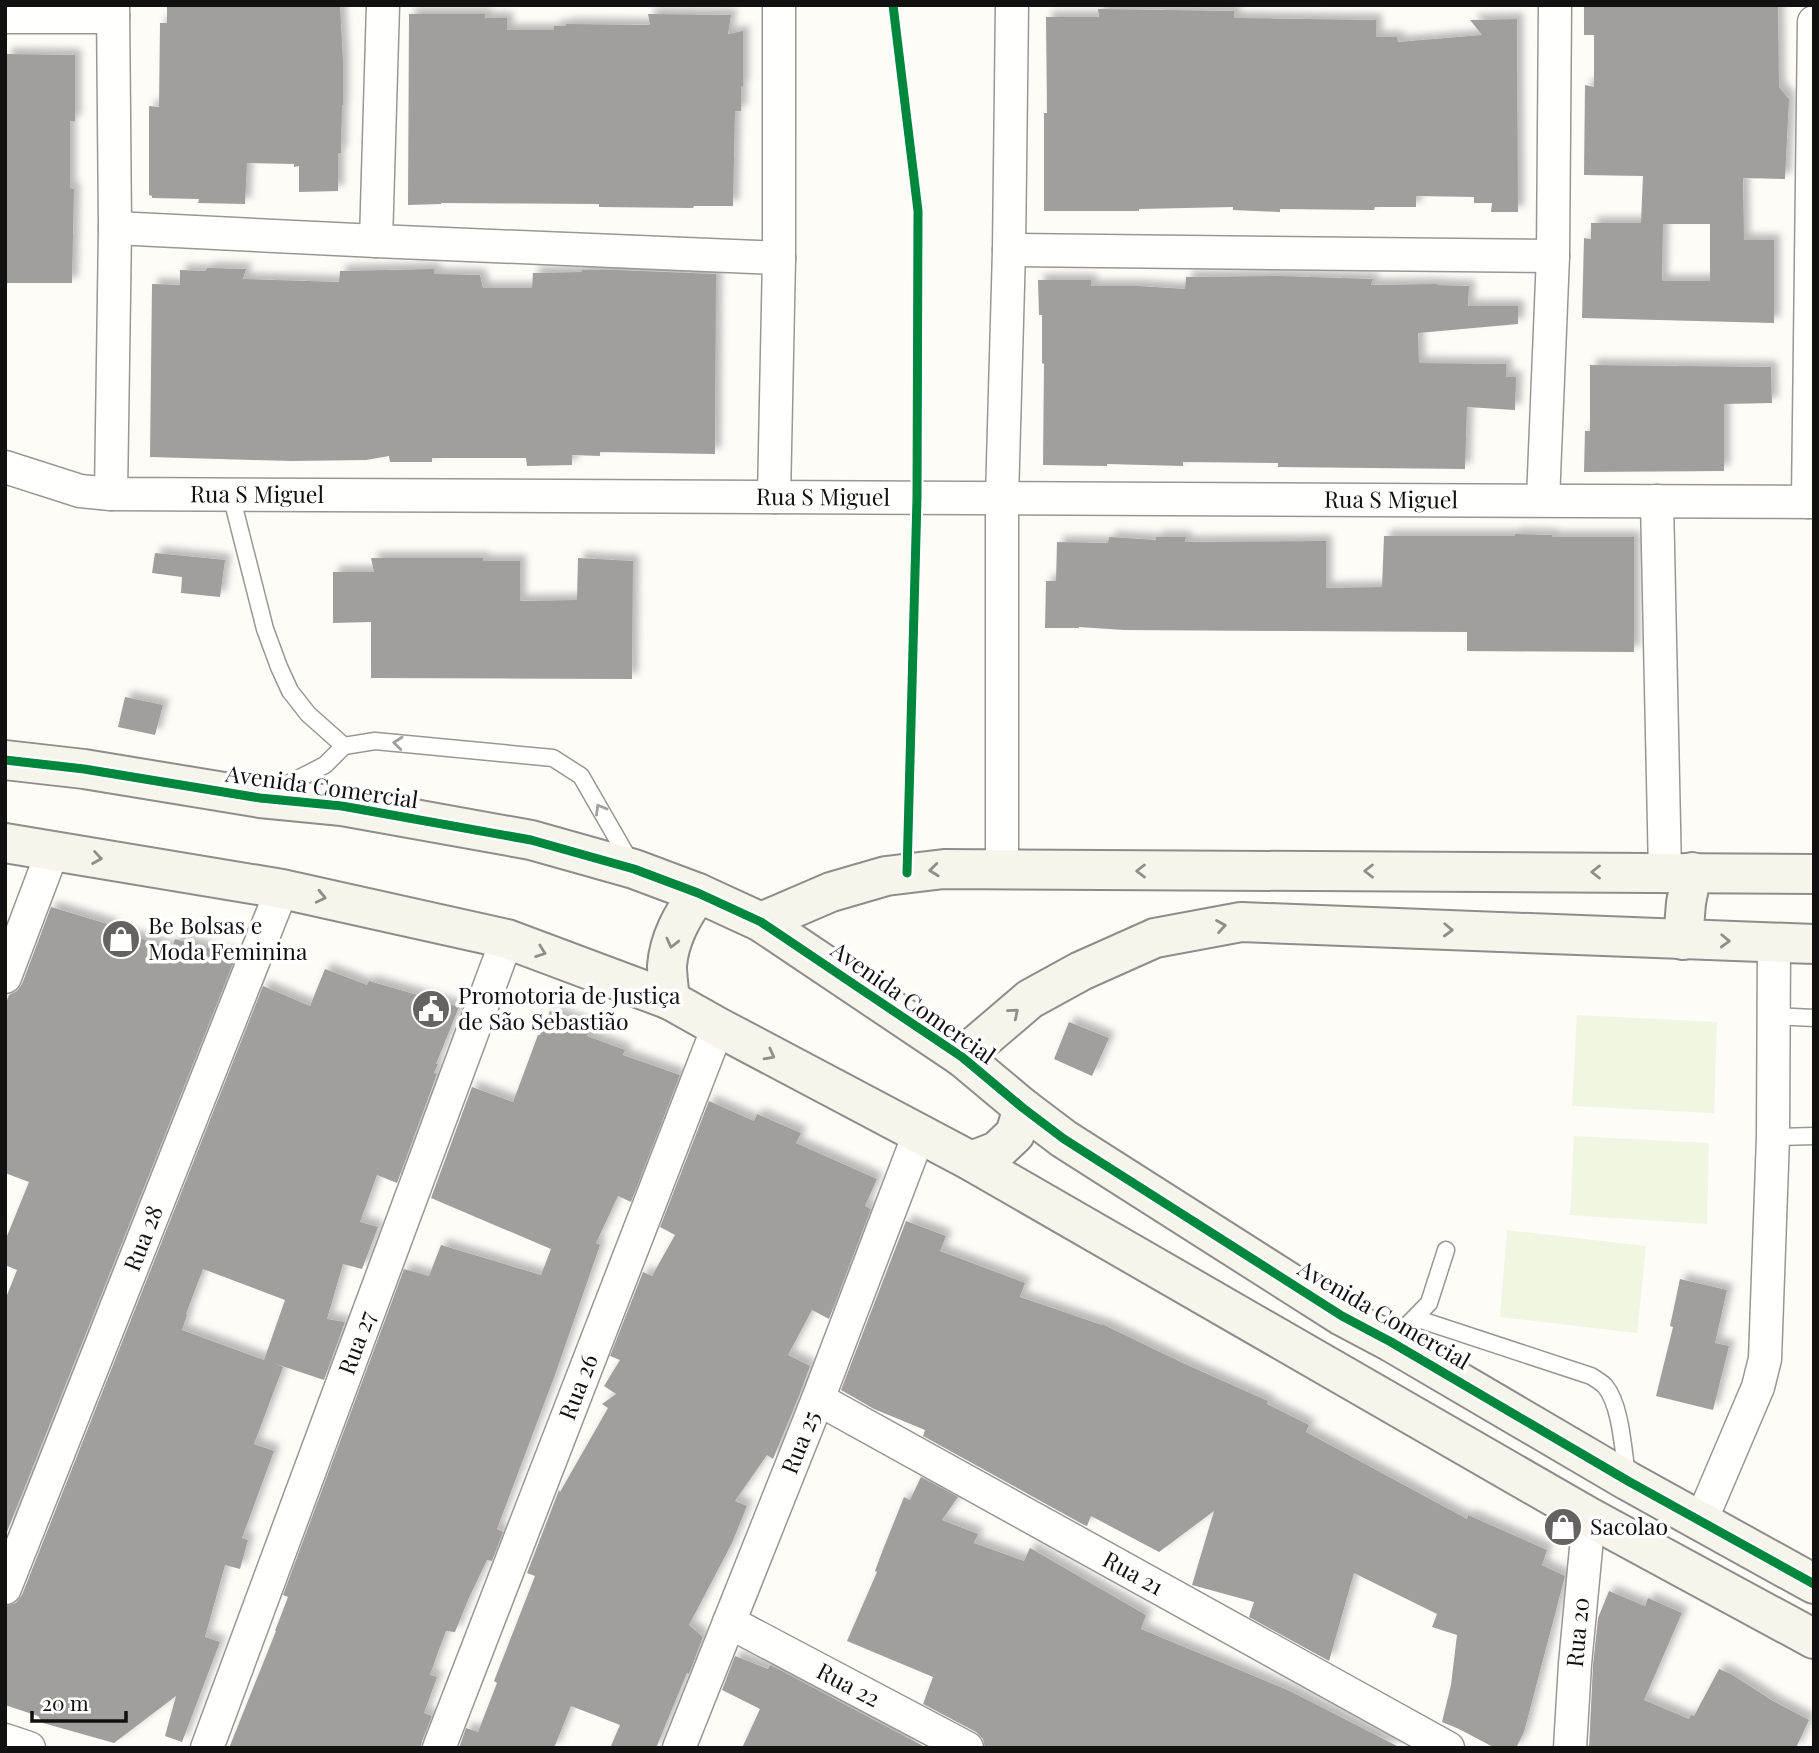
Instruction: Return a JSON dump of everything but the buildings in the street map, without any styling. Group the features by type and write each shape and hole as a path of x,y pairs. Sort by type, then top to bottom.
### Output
{"street":[{"path":"376,241 383,5"},
{"path":"774,497 779,258 779,5"},
{"path":"1002,870 1002,498 1012,5"},
{"path":"1543,500 1553,256 1555,5"},
{"path":"5,17 113,11 115,228 111,494"},
{"path":"1811,502 1814,22"},
{"path":"115,228 779,258"},
{"path":"1009,250 1553,256"},
{"name":"Rua S Miguel","path":"5,467 80,491 111,494 1811,502"},
{"path":"1657,501 1678,872 1686,903 1683,940"},
{"name":"Avenida Comercial","path":"5,760 84,769 260,798 342,806 531,840 634,869 698,893 761,922 962,1057 1065,1139 1342,1316 1403,1330 1628,1481 1809,1581"},
{"path":"5,844 282,889 507,939 670,1000 971,1161 1589,1517 1814,1639"},
{"path":"5,976 54,850"},
{"path":"761,922 831,892 886,876 944,869 1814,874"},
{"name":"Rua 28","path":"5,1588 282,889"},
{"path":"670,1000 667,965 673,936 698,893"},
{"path":"962,1057 1030,999 1081,971 1155,938 1241,922 1814,944"},
{"name":"Rua 27","path":"207,1748 507,939"},
{"path":"1701,1521 1758,1387 1765,1359 1773,1137 1774,943"},
{"name":"Rua 26","path":"439,1748 718,1027"},
{"path":"971,1161 997,1151 1015,1134 1023,1108"},
{"name":"Rua 25","path":"679,1748 818,1399 919,1134"},
{"name":"Rua 21","path":"818,1399 1448,1748"},
{"name":"Rua 20","path":"1570,1748 1574,1664 1589,1517"},
{"path":"1780,1621 1783,1600 1789,1590 1809,1581"},
{"name":"Rua 22","path":"729,1622 967,1748"},
{"path":"5,1740 29,1748"}],"lane":[{"path":"231,495 265,629 279,667 290,691 308,714 344,746"},
{"path":"260,798 325,765 344,746 375,741 553,758 581,776 634,869"},
{"path":"1774,1016 1814,1018"},
{"path":"1773,1137 1814,1136"},
{"path":"1403,1330 1429,1303 1446,1250"},
{"path":"1403,1330 1591,1376 1603,1383 1616,1406 1628,1481"}],"green space":[{"path":"1577,1015 1717,1022 1714,1113 1572,1106"},
{"path":"1574,1136 1709,1143 1707,1224 1570,1215"},
{"path":"1507,1230 1646,1246 1637,1333 1500,1317"}],"cycle path":[{"path":"893,5 918,211 917,498 907,873"},
{"path":"5,760 84,769 260,798 342,806 531,840 634,869 698,893 761,922 962,1057 1064,1139 1342,1316 1628,1481 1814,1584"}],"place":[{"name":"Be Bolsas e Moda Feminina","path":"121,939"},
{"name":"Promotoria de Justiça de São Sebastião","path":"431,1009"},
{"name":"Sacolao","path":"1563,1527"}]}
